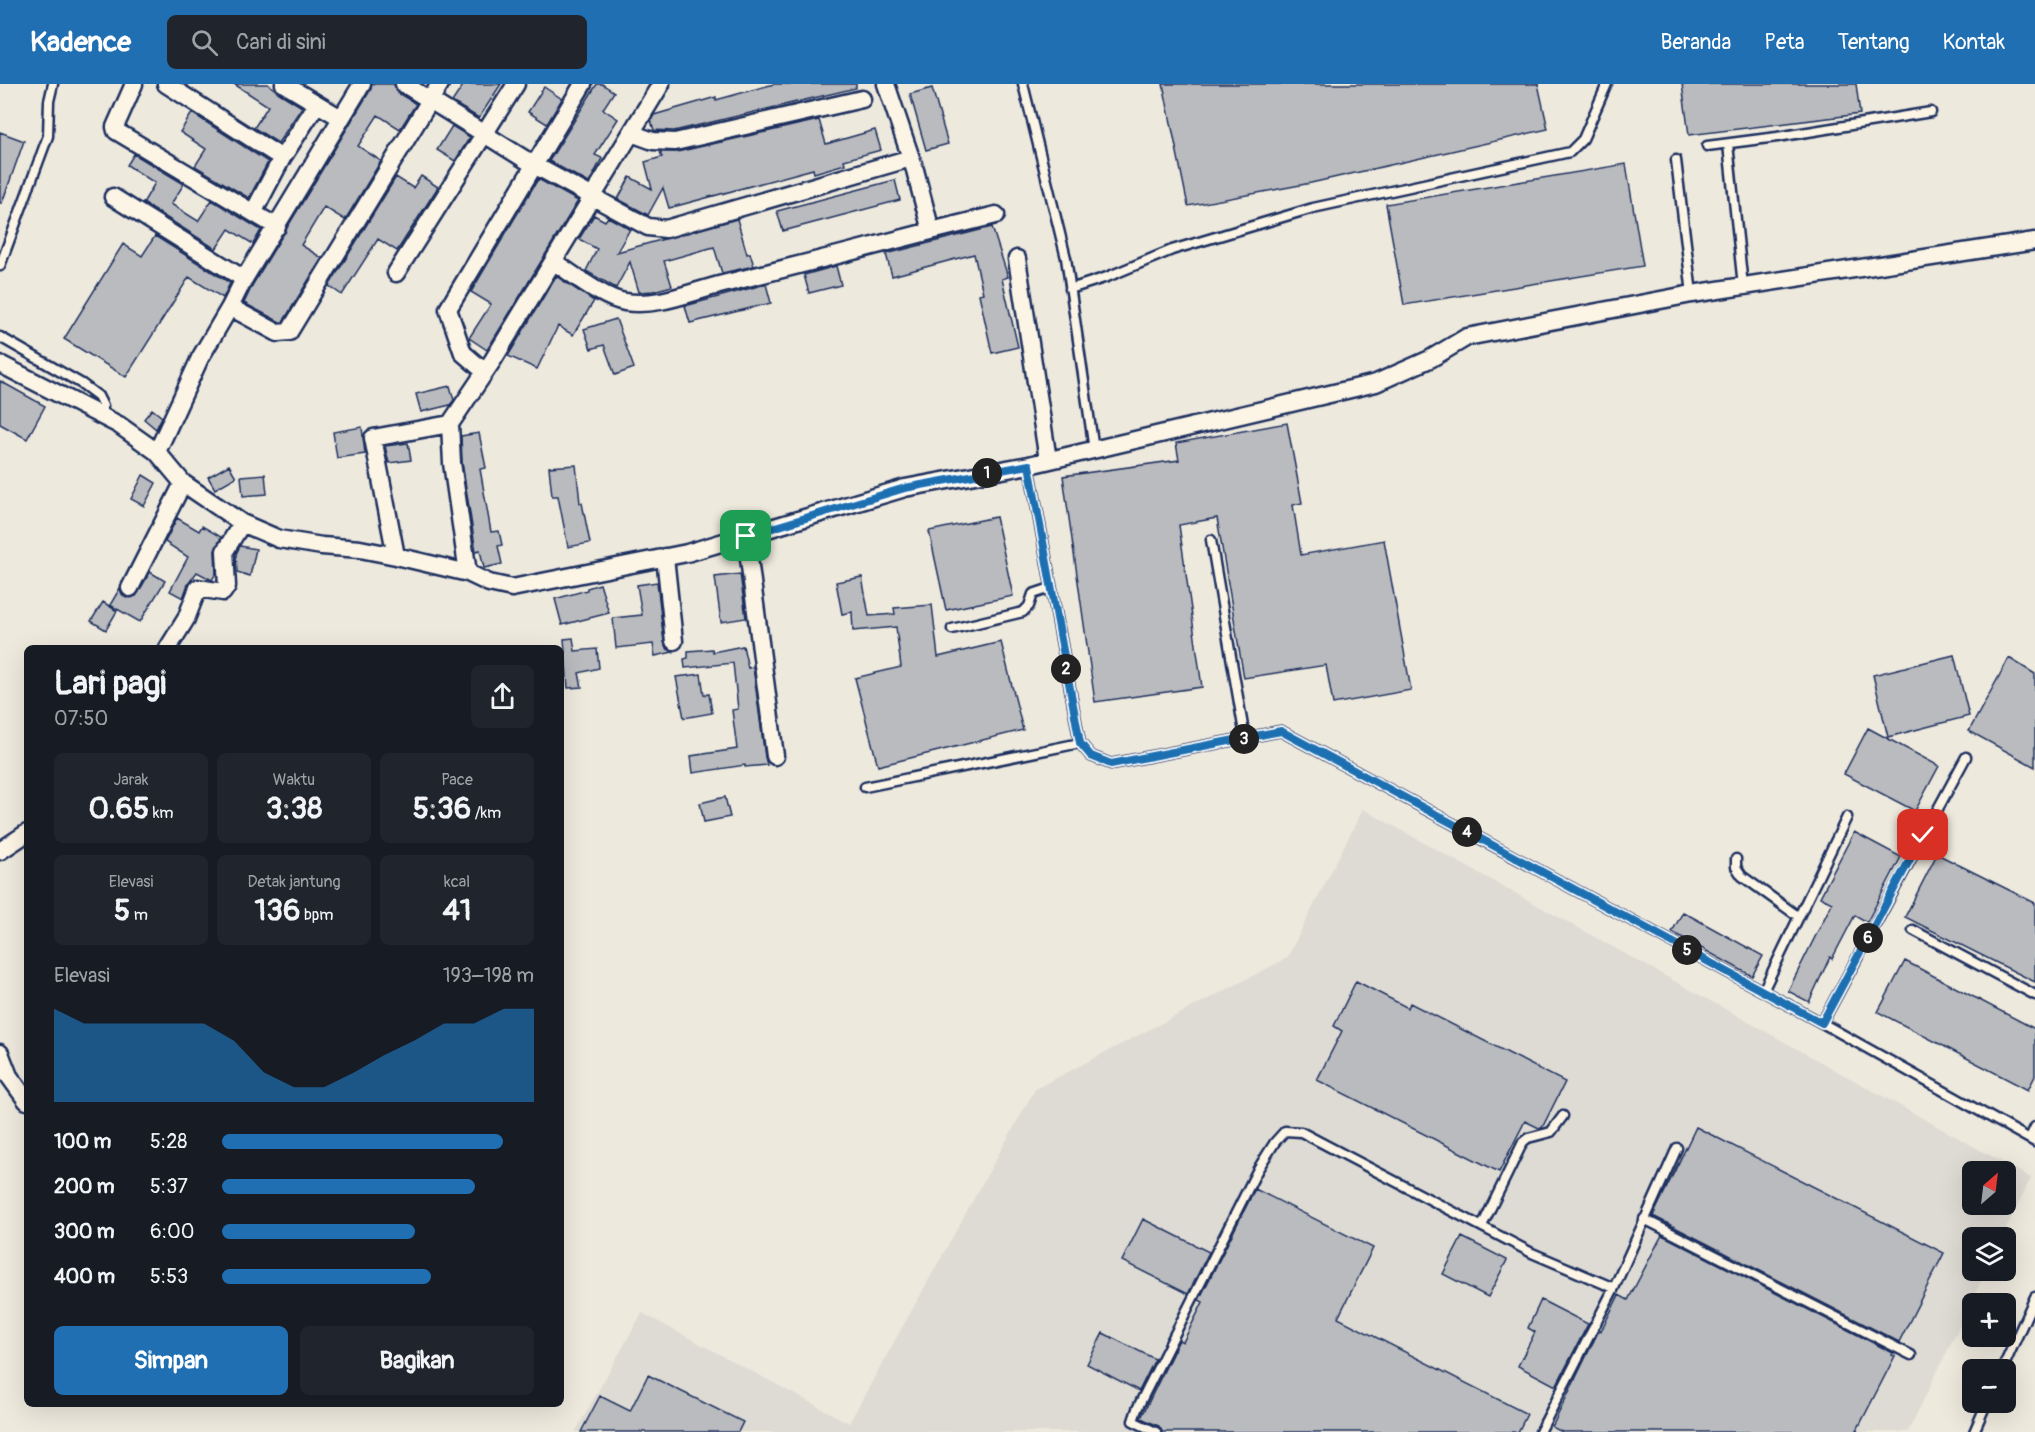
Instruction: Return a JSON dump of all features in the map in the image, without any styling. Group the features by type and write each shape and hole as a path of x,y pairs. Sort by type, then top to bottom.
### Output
{"street":[{"path":"134,84 116,131 277,227"},
{"path":"166,84 282,158"},
{"path":"284,84 341,118"},
{"path":"157,452 200,358 244,279 362,84"},
{"path":"404,84 534,165 648,227 666,229 911,158"},
{"path":"230,307 278,333 289,332 441,84"},
{"path":"396,273 516,84"},
{"path":"485,372 463,354 448,309 583,84"},
{"path":"468,573 452,464 450,424 554,262 661,84"},
{"path":"886,84 911,158 931,231"},
{"path":"631,133 653,141 675,142 862,99"},
{"path":"253,213 282,158 317,104"},
{"path":"113,197 244,279"},
{"path":"554,262 614,300 651,303 996,215"},
{"path":"0,364 119,425 157,452 183,483 242,523 279,539 396,556 468,573 489,583 512,588 687,553 905,488 1029,465 1376,383 1430,359 1467,337 1692,294 2035,240"},
{"path":"1017,259 1048,460"},
{"path":"396,556 373,438 450,424"},
{"path":"130,588 183,483"},
{"path":"170,645 186,619 198,588 223,592 226,589 225,551 242,523"},
{"path":"746,536 775,756"},
{"path":"665,557 674,641"},
{"path":"0,851 24,835"},
{"path":"0,1053 9,1076 24,1097"}],"lane":[{"path":"0,266 48,136 49,101 53,84"},
{"path":"1023,84 1066,258 1094,450"},
{"path":"1070,289 1107,277 1172,250 1313,208 1570,152 1583,139 1607,84"},
{"path":"1707,146 1931,112"},
{"path":"1728,144 1743,286"},
{"path":"1676,160 1692,294"},
{"path":"0,337 82,384 98,396 103,406 99,415"},
{"path":"1029,465 1080,743 1091,756 1111,764 1281,731 1822,1023 2032,1140 2035,1126"},
{"path":"1211,540 1245,738"},
{"path":"952,629 1023,612 1029,606 1033,594 1051,588"},
{"path":"865,787 1080,743"},
{"path":"1822,1023 1966,757"},
{"path":"1763,991 1847,817"},
{"path":"1736,859 1736,867 1742,876 1799,917"},
{"path":"1913,930 2035,995"},
{"path":"1482,1226 1523,1143 1528,1138 1551,1132 1563,1116"},
{"path":"1156,1432 1133,1420 1137,1409 1258,1168 1285,1131 1301,1132 1532,1252 1614,1288"},
{"path":"1540,1432 1614,1288 1677,1148"},
{"path":"1644,1219 1911,1355"},
{"path":"2007,1359 2035,1297"},
{"path":"1974,1432 1982,1413"}],"shaded area":[{"path":"1363,809 2000,1161 1962,1161 1962,1215 2013,1215 2007,1227 1962,1227 1962,1281 1981,1281 1975,1293 1962,1293 1962,1321 1908,1432 575,1432 642,1313 849,1423 1035,1089 1287,958"},
{"path":"2016,1170 2031,1178 2016,1209"}],"building":[{"path":"234,84 268,84 302,107 278,143 254,128 268,106"},
{"path":"372,84 394,84 398,93 416,104 400,129 378,115 358,146 381,161 345,220 324,207 301,245 322,258 283,322 280,322 244,303 253,284"},
{"path":"464,84 501,84 479,118 452,102"},
{"path":"597,84 602,84 614,92 603,109 618,119 595,155 602,158 589,183 549,161"},
{"path":"774,84 856,84 856,88 674,131 654,130 651,121 654,115 716,97 716,100"},
{"path":"1163,84 1538,84 1548,129 1311,183 1188,206"},
{"path":"1682,84 1856,84 1860,114 1689,135"},
{"path":"544,87 562,99 547,124 528,112"},
{"path":"932,88 948,144 926,150 910,94"},
{"path":"192,113 268,162 249,198 195,166 206,149 180,132"},
{"path":"819,120 826,144 875,130 881,150 844,160 845,164 814,173 813,169 669,208 663,188 648,215 618,199 630,177 652,189 645,162 662,157 660,152 677,152"},
{"path":"452,126 470,137 455,161 437,150"},
{"path":"0,132 24,141 2,203 0,203"},
{"path":"134,154 184,184 171,204 198,221 212,200 261,230 253,244 229,229 216,249 143,203 155,183 127,165"},
{"path":"1626,164 1643,266 1404,305 1386,204"},
{"path":"421,176 438,187 397,251 378,239 342,295 329,286 396,177 413,188"},
{"path":"538,179 578,201 487,350 469,338 491,304 471,292"},
{"path":"895,180 900,200 783,231 777,211"},
{"path":"594,215 605,221 608,217 630,229 617,252 737,219 747,254 750,253 754,266 722,273 714,247 664,261 672,286 639,292 630,262 616,288 586,271 597,249 579,239"},
{"path":"992,227 1008,277 1002,279 1018,347 992,353 979,294 983,293 974,254 892,276 886,254"},
{"path":"155,236 230,283 223,298 189,277 126,377 64,339 123,244 142,256"},
{"path":"836,266 841,285 809,293 804,275"},
{"path":"556,276 594,301 573,335 558,326 537,369 508,356"},
{"path":"766,284 771,303 690,323 685,306"},
{"path":"616,319 634,368 615,375 604,345 591,349 584,329"},
{"path":"0,381 45,406 27,439 0,424"},
{"path":"450,386 454,400 450,405 421,412 416,394"},
{"path":"152,409 162,417 156,429 144,419"},
{"path":"1287,423 1302,503 1293,505 1301,555 1384,540 1411,690 1333,704 1326,665 1244,678 1217,518 1179,525 1202,687 1095,702 1063,476 1179,460 1176,443"},
{"path":"362,427 365,454 337,458 333,432"},
{"path":"479,433 486,468 480,469 491,532 499,531 502,545 498,546 502,564 484,568 480,550 476,551 462,462 461,436"},
{"path":"408,443 411,460 389,463 385,446"},
{"path":"229,465 236,477 215,489 208,477"},
{"path":"576,465 580,503 582,503 590,543 568,547 558,496 552,496 549,467"},
{"path":"265,474 267,494 243,496 241,476"},
{"path":"143,475 156,483 144,506 131,499"},
{"path":"996,517 1013,596 946,610 929,531"},
{"path":"177,518 199,531 202,526 221,537 215,551 216,573 212,580 197,572 188,584 183,598 170,591 188,557 165,542"},
{"path":"240,546 256,549 250,576 237,572 236,554"},
{"path":"150,572 165,581 140,622 110,605 120,588 126,598 136,596"},
{"path":"740,574 746,618 721,622 715,577"},
{"path":"862,577 869,616 895,614 894,608 932,605 938,657 1001,642 1023,730 878,766 855,678 901,667 896,627 853,631 852,612 842,614 836,582"},
{"path":"657,582 664,642 666,648 673,652 655,656 653,644 616,648 613,618 642,615 637,585"},
{"path":"600,584 609,613 562,625 555,599"},
{"path":"103,602 117,611 106,630 91,621"},
{"path":"573,638 575,651 597,649 599,668 579,673 582,687 568,688 564,639"},
{"path":"743,646 748,668 753,667 767,765 745,767 745,765 693,773 691,756 737,749 732,710 738,709 733,663 685,668 684,659 688,658 688,651 712,649 713,652"},
{"path":"1954,655 1969,716 1888,737 1873,675"},
{"path":"2009,658 2035,674 2035,767 1969,731"},
{"path":"701,674 704,695 709,694 712,713 684,718 676,677"},
{"path":"1868,728 1939,766 1915,811 1844,774"},
{"path":"725,797 730,817 704,822 700,803"},
{"path":"1854,832 1901,857 1867,922 1855,915 1832,959 1830,957 1809,1002 1788,991 1832,903 1820,897"},
{"path":"1937,854 2035,903 2035,982 1905,917"},
{"path":"1683,912 1763,956 1752,976 1672,932"},
{"path":"1905,961 2035,1029 2035,1076 2028,1090 1878,1012"},
{"path":"1356,981 1408,1008 1410,1003 1565,1082 1542,1128 1525,1121 1499,1172 1317,1080 1342,1031 1334,1026"},
{"path":"1696,1127 1944,1253 1899,1342 1653,1216"},
{"path":"1255,1189 1373,1248 1338,1318 1527,1414 1518,1432 1162,1432 1159,1426 1141,1418 1179,1340 1183,1342 1203,1302 1199,1300"},
{"path":"1143,1219 1209,1252 1188,1294 1122,1261"},
{"path":"1662,1235 1893,1353 1892,1355 1895,1356 1856,1432 1562,1432 1552,1427 1599,1330 1601,1331 1619,1295 1628,1300"},
{"path":"1462,1237 1507,1260 1488,1297 1443,1274"},
{"path":"1541,1300 1588,1324 1556,1386 1518,1366 1535,1332 1528,1328"},
{"path":"1103,1333 1155,1359 1139,1391 1087,1364"},
{"path":"648,1375 743,1422 738,1432 581,1432 600,1396 630,1411"}],"route":[{"path":"746,536 905,488 1029,465 1080,743 1091,756 1111,764 1135,761 1281,731 1822,1023 1923,835"}]}
